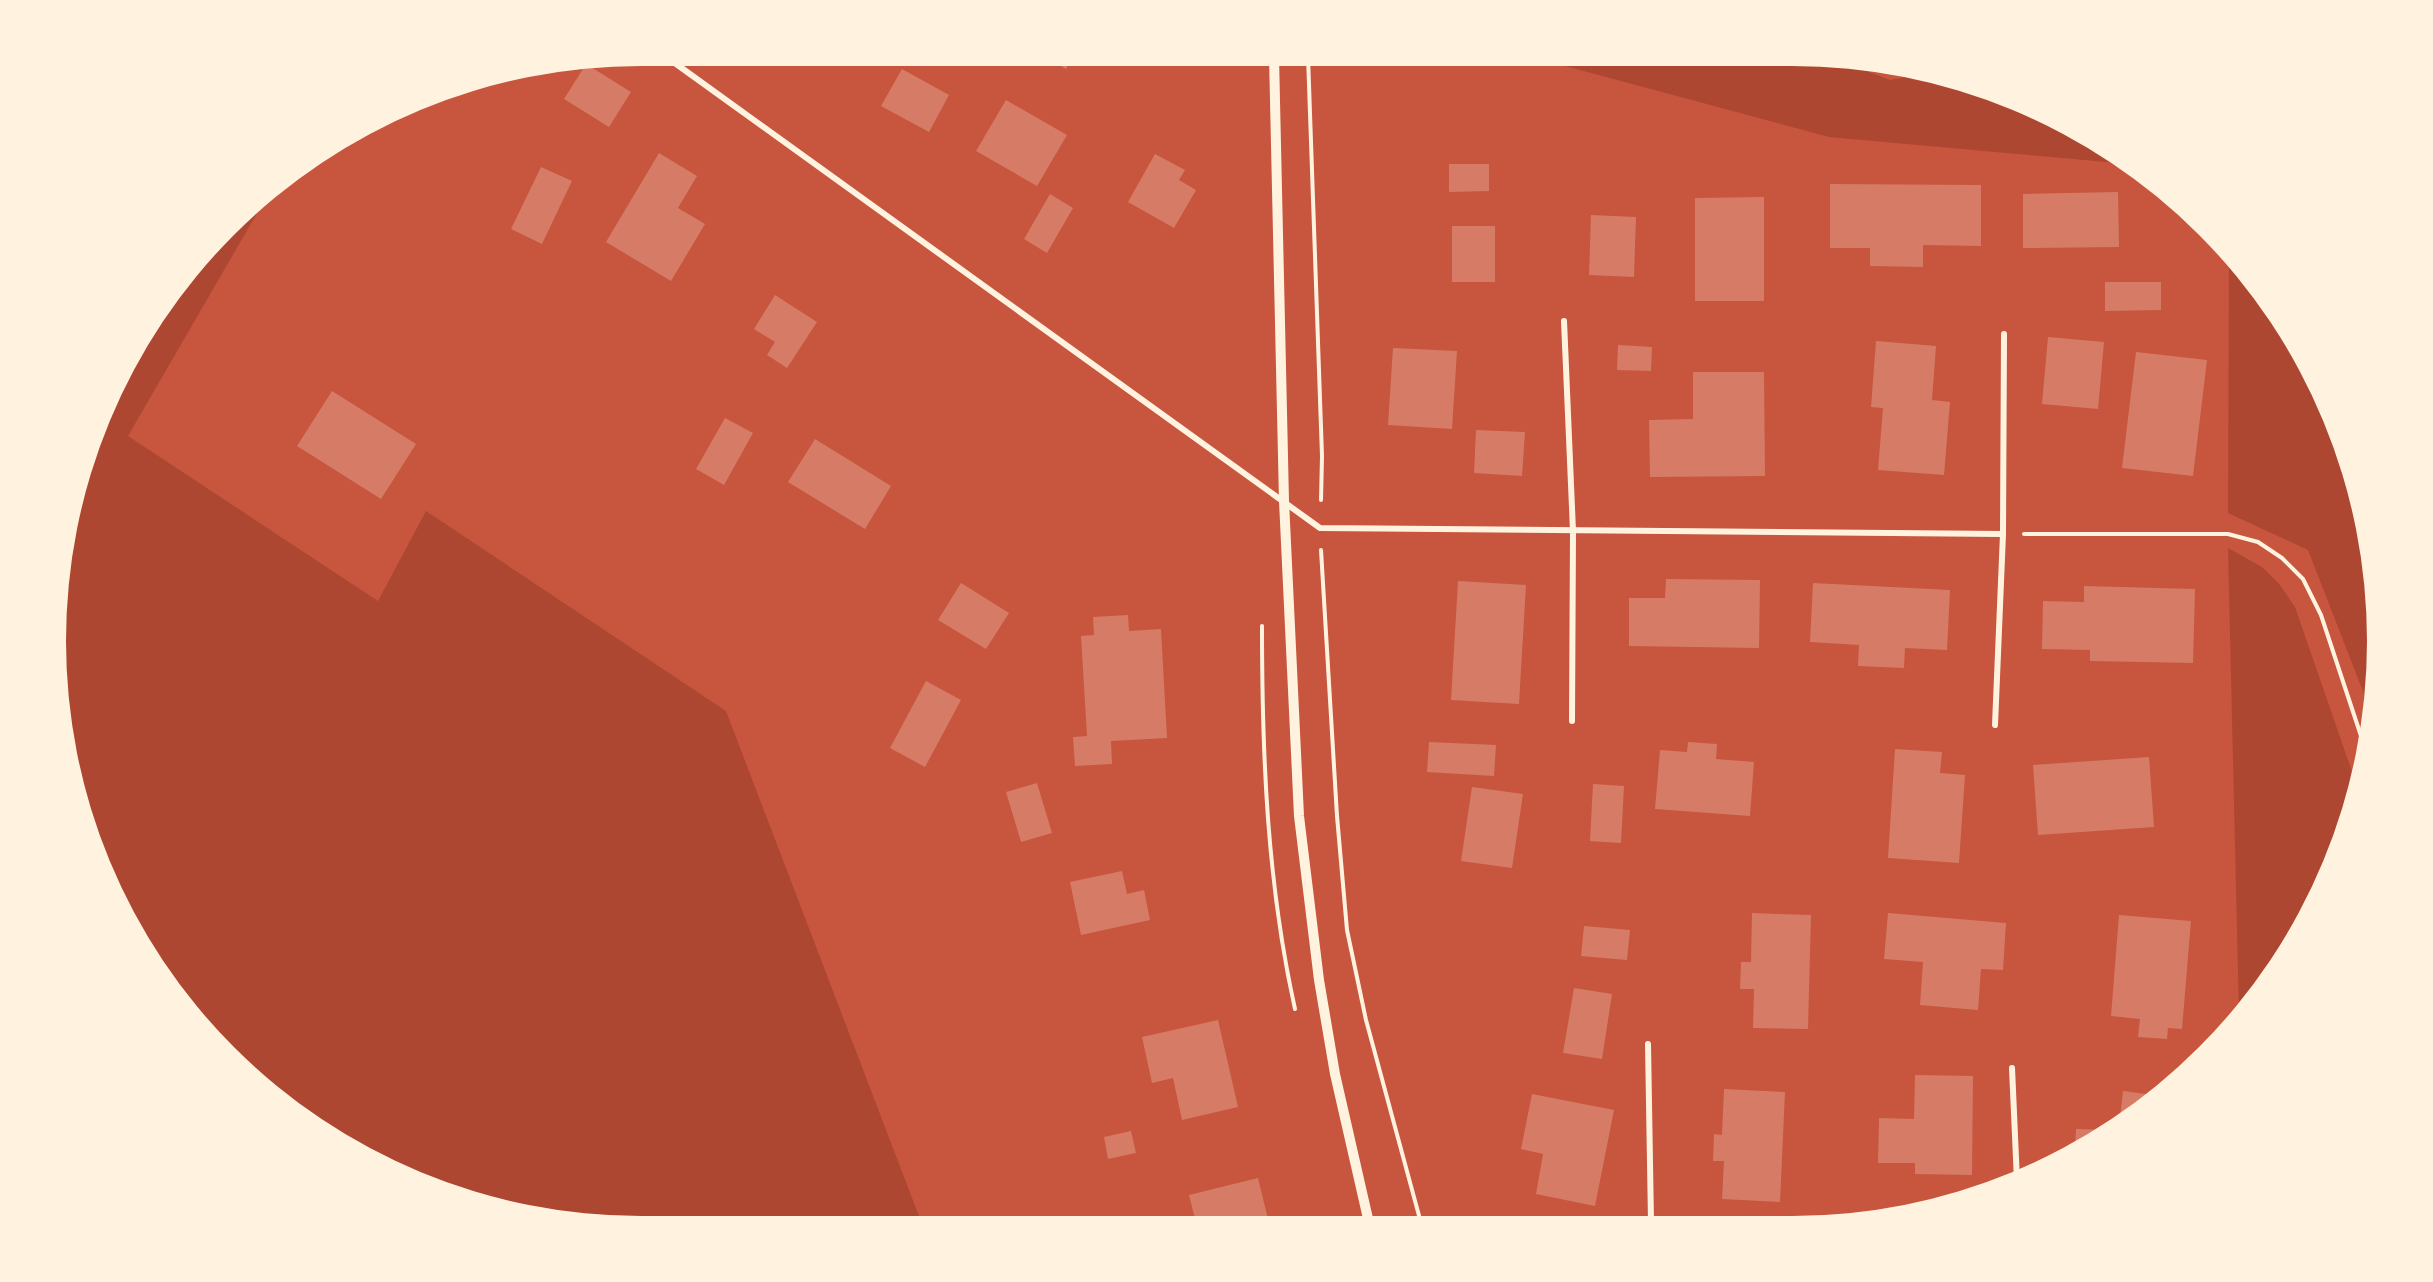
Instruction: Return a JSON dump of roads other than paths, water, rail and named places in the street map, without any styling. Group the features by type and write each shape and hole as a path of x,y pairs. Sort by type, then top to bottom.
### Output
{"street":[{"path":"679,66 1246,477 1284,501 1320,528 2003,534"},
{"path":"1274,66 1284,501 1299,816 1319,980 1335,1074 1367,1216"},
{"path":"1564,321 1573,531 1572,722"},
{"path":"1995,725 2003,534 2004,334"},
{"path":"1648,1044 1651,1216"},
{"path":"2012,1068 2017,1170"}]}
